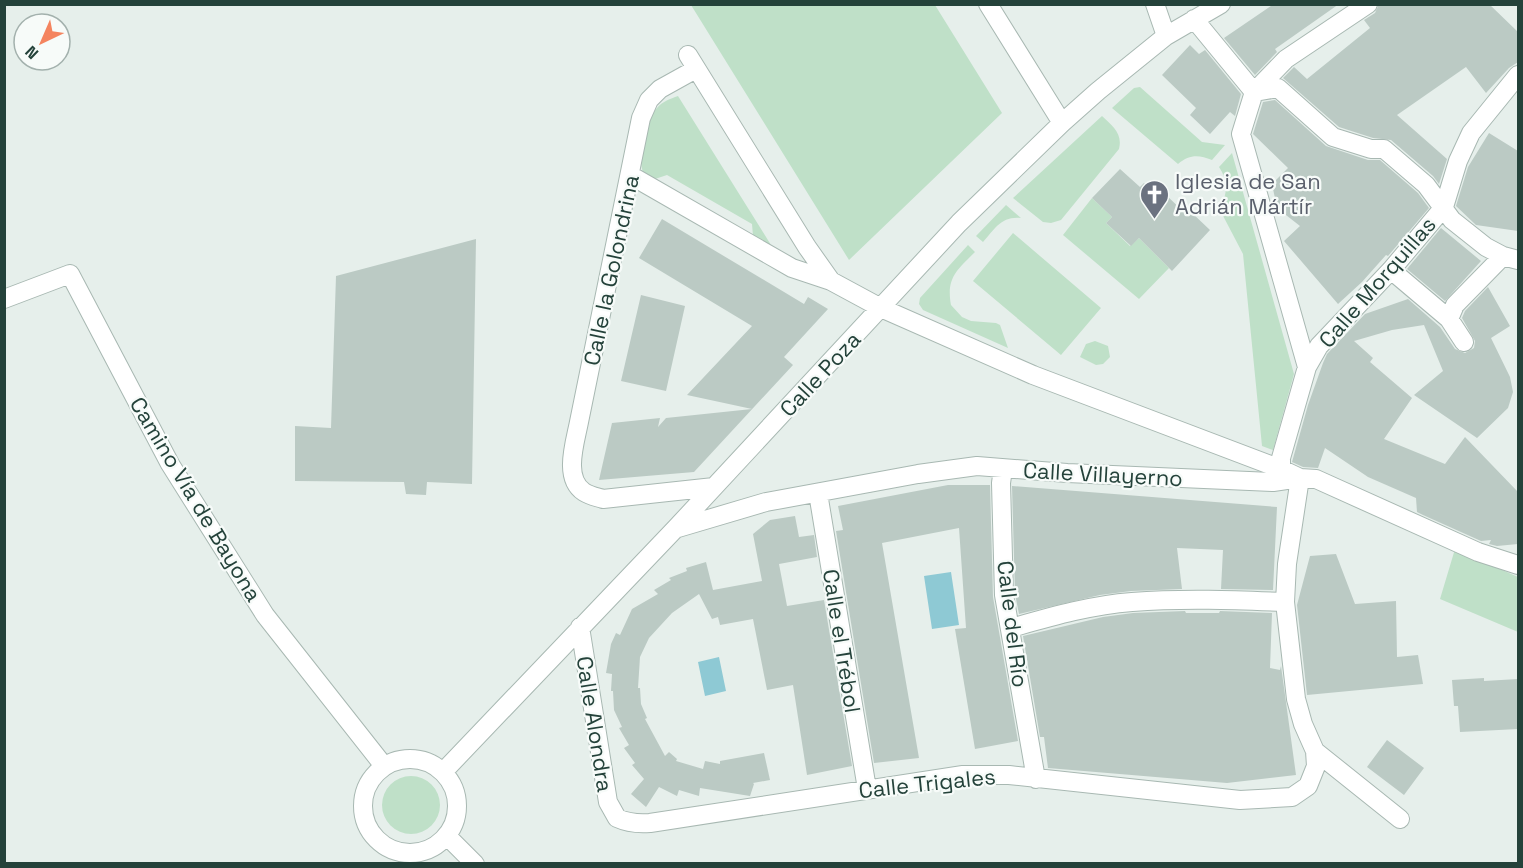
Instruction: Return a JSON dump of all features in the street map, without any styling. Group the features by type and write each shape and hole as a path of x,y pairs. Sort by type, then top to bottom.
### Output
{"street":[{"path":"988,4 1062,123"},
{"path":"1155,4 1167,36"},
{"name":"Calle Poza","path":"443,772 676,528 959,223 1098,91 1167,36 1221,4"},
{"path":"1307,367 1241,134 1254,92 1286,59 1368,4"},
{"path":"1194,19 1254,92"},
{"name":"Calle la Golondrina","path":"714,487 603,498 586,493 578,487 574,478 573,457 641,118 649,100 692,62 807,247 831,281"},
{"name":"Calle Morquillas","path":"1281,469 1281,458 1307,367 1319,346 1391,270 1444,207 1458,161 1471,133 1518,75"},
{"path":"1254,92 1278,88 1333,137 1371,149 1384,149 1426,185 1452,220 1486,248 1511,258 1455,305 1449,319"},
{"path":"630,175 792,268 831,281 881,308 1033,375 1300,478 1287,564 1285,602 1296,699 1303,724 1316,752 1400,819"},
{"path":"1391,270 1449,319 1464,342"},
{"name":"Camino Vía de Bayona","path":"4,299 70,274 170,464 265,615 384,766"},
{"name":"Calle Villayerno","path":"676,528 766,502 977,466 1067,473 1273,482 1300,478 1316,479 1478,552 1518,565"},
{"name":"Calle del Río","path":"1003,469 1001,483 1004,595 1035,779"},
{"name":"Calle el Trébol","path":"818,493 867,789"},
{"path":"1011,628 1084,609 1131,602 1206,599 1285,602"},
{"name":"Calle Alondra","path":"580,627 608,802 617,818"},
{"name":"Calle Trigales","path":"617,818 638,824 650,823 963,775 1006,774 1240,800 1292,797 1308,786 1316,766 1316,752"},
{"path":"401,759 417,759 431,763 443,772 452,784 457,799 457,814 447,836 431,849 417,853 389,848 377,840 364,819 362,801 369,782 384,766 401,759"},
{"path":"447,836 475,864"}],"green space":[{"path":"691,5 935,5 1002,113 849,260"},
{"path":"1140,87 1202,142 1225,145 1212,160 1195,156 1178,164 1112,108 1134,88"},
{"path":"678,96 771,245 753,236 752,224 667,175 655,179 643,172 642,148 649,121 659,106"},
{"path":"1102,116 1118,134 1119,149 1061,220 1051,223 1043,222 1013,198"},
{"path":"1232,153 1294,374 1273,450 1262,446 1243,254 1220,210 1226,188 1219,167"},
{"path":"1092,198 1112,217 1106,223 1130,246 1139,238 1169,268 1139,299 1063,235"},
{"path":"1006,205 1021,218 1003,221 983,242 976,236"},
{"path":"1013,233 1101,308 1061,355 973,281"},
{"path":"968,245 975,252 954,275 950,288 951,305 962,317 971,321 1000,325 1008,348 923,310 919,304 920,298"},
{"path":"1095,341 1108,346 1110,357 1103,364 1096,365 1080,357 1086,344"},
{"path":"1455,549 1518,577 1518,632 1440,599"},
{"path":"411,776 427,781 435,789 440,805 435,821 427,829 411,834 395,829 387,821 382,805 387,789 395,781"}],"water":[{"path":"951,572 959,625 932,629 924,576"},
{"path":"719,657 726,691 705,696 698,662"}],"building":[{"path":"1274,4 1339,4 1275,49 1277,52 1255,75 1224,38"},
{"path":"1379,4 1489,4 1518,32 1518,62 1509,68 1486,93 1466,67 1397,115 1447,159 1439,184 1433,176 1391,140 1373,138 1339,127 1283,78 1294,67 1307,79 1370,28 1364,20 1375,13"},
{"path":"1190,45 1199,54 1205,50 1241,94 1235,116 1230,112 1210,134 1190,115 1196,108 1162,75"},
{"path":"1275,100 1326,146 1368,160 1380,160 1418,193 1429,208 1388,256 1386,255 1338,304 1284,241 1300,226 1277,208 1272,184 1288,168 1253,134 1263,102"},
{"path":"1489,133 1518,151 1518,231 1476,225 1456,206 1468,167"},
{"name":"Iglesia de San Adrián Mártír","path":"1120,169 1140,187 1144,183 1160,198 1165,194 1188,216 1191,212 1210,230 1172,271 1139,238 1131,246 1106,223 1112,217 1092,198"},
{"path":"662,219 804,304 808,297 828,309 784,357 793,365 694,472 599,480 612,423 660,418 658,427 666,418 752,409 687,395 752,326 639,258"},
{"path":"1441,228 1481,261 1445,301 1407,269"},
{"path":"476,239 472,484 427,482 426,495 406,494 404,482 295,481 295,426 331,428 336,276"},
{"path":"1488,287 1510,326 1491,338 1510,377 1513,392 1508,408 1477,438 1414,395 1443,371 1424,325 1392,330 1354,341 1373,358 1370,362 1412,398 1384,439 1445,464 1465,437 1518,492 1518,544 1497,546 1489,544 1491,540 1481,541 1423,515 1417,512 1416,498 1368,477 1325,448 1318,468 1303,467 1292,462 1308,405 1327,354 1365,314 1408,299 1440,327 1455,349 1465,353 1474,348 1475,341 1462,318 1465,311"},
{"path":"641,295 685,306 666,391 621,381"},
{"path":"948,485 990,485 993,597 1018,741 975,749 955,629 966,628 959,528 882,543 919,758 874,763 836,531 843,530 838,506"},
{"path":"1012,486 1277,507 1273,590 1221,589 1223,550 1177,548 1182,589 1100,595 1019,614 1015,594"},
{"path":"795,516 799,537 814,535 817,557 779,564 787,606 824,600 852,766 807,775 793,685 767,690 753,619 720,625 718,617 712,619 699,594 672,613 649,638 640,657 638,688 640,688 641,704 647,718 645,719 665,756 669,752 677,759 676,761 703,769 705,761 720,764 720,761 764,753 770,780 753,783 750,796 700,788 699,796 679,790 677,796 659,787 646,807 631,794 644,779 632,765 635,763 624,748 629,745 619,728 622,727 614,710 613,691 611,691 612,674 606,673 611,644 616,633 620,635 632,609 658,594 654,590 671,580 669,578 687,571 686,568 706,562 713,590 762,581 753,534 770,520"},
{"path":"1336,554 1355,604 1396,601 1397,657 1418,655 1423,684 1307,695 1297,605 1310,556"},
{"path":"1185,611 1186,613 1219,613 1220,611 1272,613 1270,668 1280,670 1281,666 1296,775 1227,783 1048,768 1044,737 1040,737 1023,636 1103,617 1133,613"},
{"path":"1484,678 1484,681 1518,679 1518,729 1460,732 1458,706 1454,706 1452,680"},
{"path":"1387,740 1424,768 1404,795 1367,767"}],"place":[{"name":"Iglesia de San Adrián Mártír","path":"1154,220"}]}
